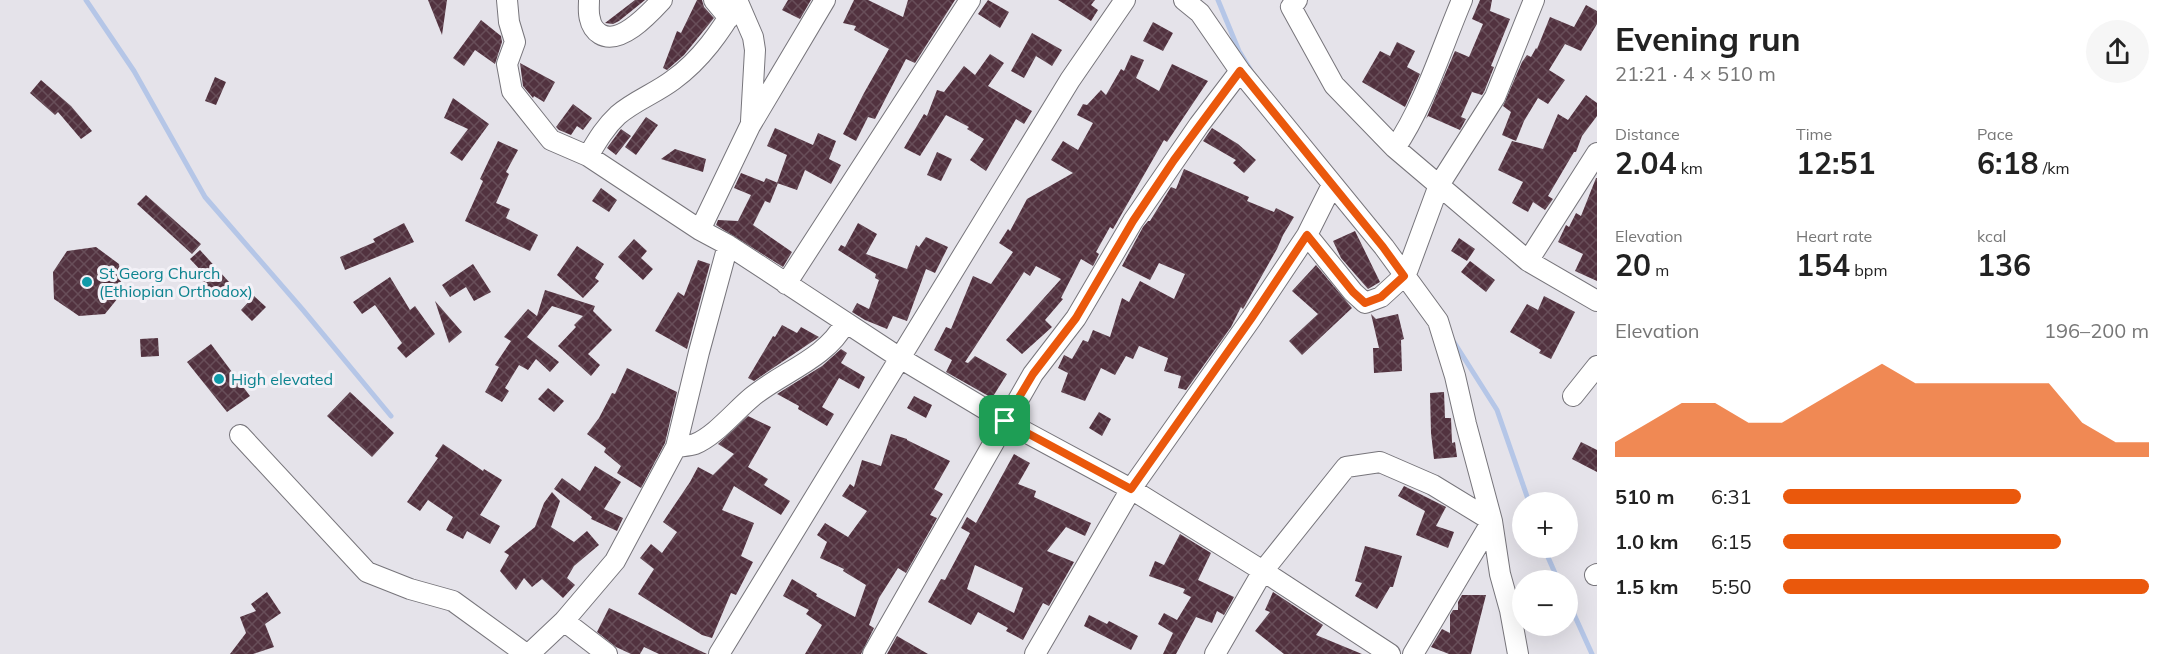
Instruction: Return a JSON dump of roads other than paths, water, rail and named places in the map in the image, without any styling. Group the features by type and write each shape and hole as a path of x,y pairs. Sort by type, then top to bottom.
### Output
{"street":[{"path":"507,0 515,42 507,64 512,91 550,140 588,156 700,231 728,245 900,358 1005,421 1131,489 1390,654"},
{"path":"589,0 590,19 595,31 606,38 617,37 639,23 662,0"},
{"path":"714,0 735,7 753,38 755,50 750,126"},
{"path":"700,231 750,126 825,0"},
{"path":"786,284 970,0"},
{"path":"719,654 1070,80 1125,0"},
{"path":"1184,0 1200,13 1240,71 1383,247 1438,321 1455,376 1492,521 1500,574 1510,610 1518,654"},
{"path":"1395,148 1406,132 1462,0"},
{"path":"1307,235 1353,292 1365,303 1381,297 1404,276 1439,185 1495,97 1534,0"},
{"path":"1291,2 1334,85 1395,148 1528,261 1597,301"},
{"path":"588,156 604,130 620,114 674,80 703,52 735,7"},
{"path":"873,654 1033,374 1076,318 1133,221 1174,160 1240,71"},
{"path":"1528,261 1597,153"},
{"path":"1035,654 1131,489 1234,345 1307,235 1332,185"},
{"path":"240,435 367,572 410,590 453,601 528,654 564,621 615,561 676,447 728,245"},
{"path":"676,447 695,444 720,426 754,396 817,355 839,335 845,323"},
{"path":"1574,396 1597,366"},
{"path":"1215,654 1263,571 1346,467 1380,462 1433,485 1492,521"},
{"path":"1413,654 1492,521"},
{"path":"564,621 607,654"}],"waterway":[{"path":"86,0 134,71 205,197 391,416"},
{"path":"1218,0 1239,51 1250,69"},
{"path":"1452,339 1497,410 1526,492"},
{"path":"1548,558 1554,570"},
{"path":"1578,623 1592,654"}],"place":[{"name":"St Georg Church (Ethiopian Orthodox)","path":"87,282"},
{"name":"High elevated","path":"219,379"}]}
